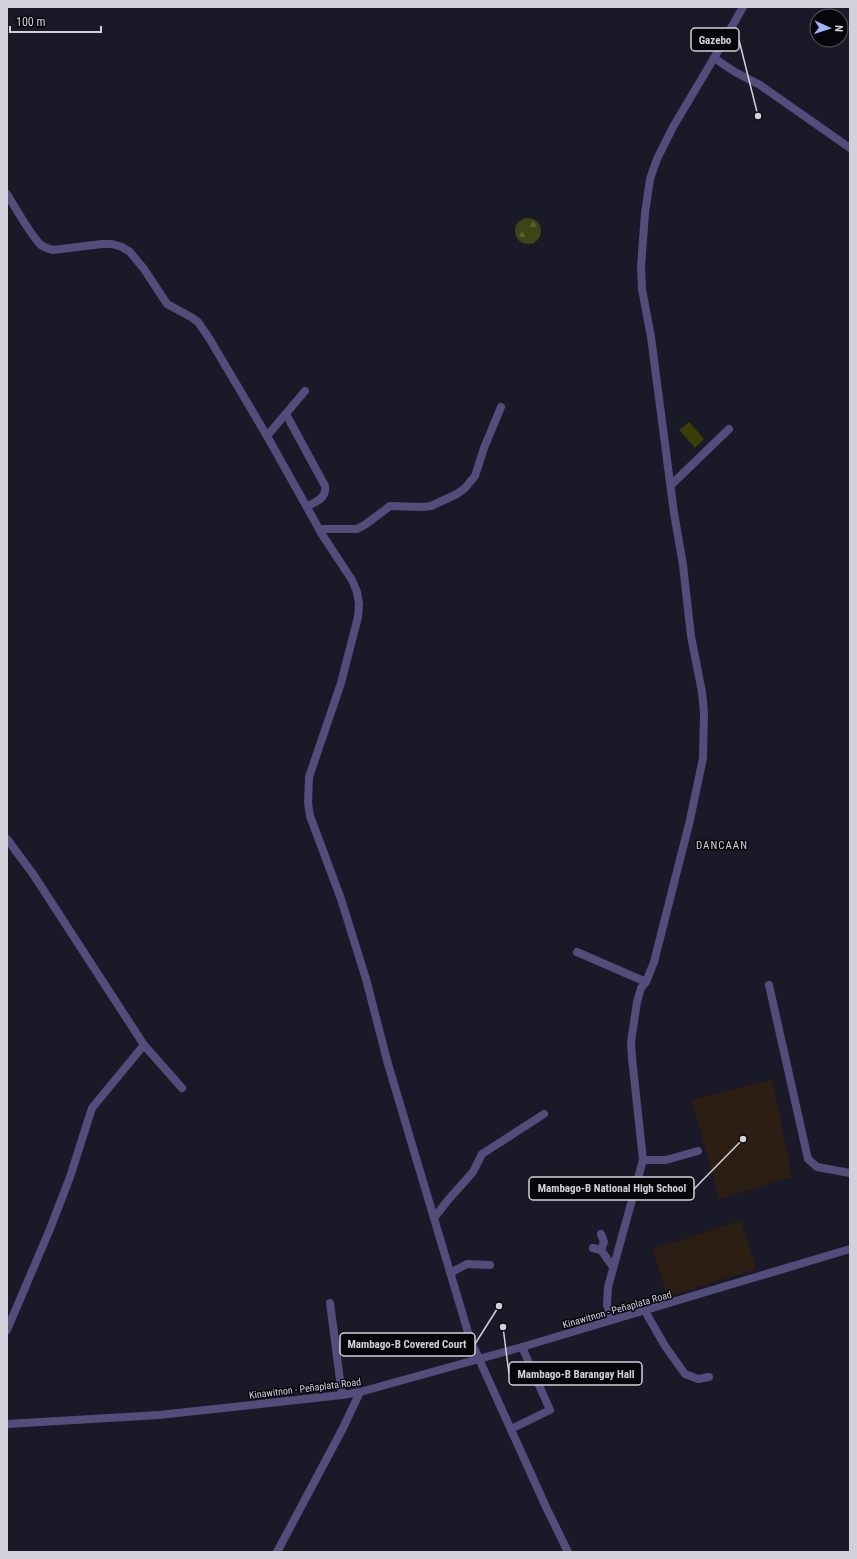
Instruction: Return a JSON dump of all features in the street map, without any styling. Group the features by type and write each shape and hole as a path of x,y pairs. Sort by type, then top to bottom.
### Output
{"street":[{"path":"612,1320 607,1305 607,1295 613,1267 643,1160 632,1042 637,1002 641,988 646,982 654,962 690,820 703,758 704,731 702,692 691,636 683,565 641,280 645,213 653,168 673,127 743,7"},
{"path":"714,58 735,72 760,85 850,148"},
{"path":"7,194 38,241 46,248 53,250 112,244 122,247 130,252 144,269 167,304 198,322 267,436 319,529 352,580 358,592 358,617 341,683 309,777 308,803 310,816 341,900 366,979 388,1064 470,1339 568,1552"},
{"path":"267,436 305,391"},
{"path":"319,529 357,529 390,506 431,506 457,494 465,488 475,476 484,448 501,407"},
{"path":"286,414 325,486 324,495 320,500 307,506"},
{"path":"671,485 729,429"},
{"path":"7,839 33,874 144,1045 182,1088"},
{"path":"577,952 646,982"},
{"path":"769,985 808,1159 817,1167 850,1173"},
{"path":"7,1330 50,1229 79,1154 88,1116 92,1108 144,1045"},
{"path":"434,1218 473,1172 482,1154 539,1114"},
{"path":"643,1160 666,1160 698,1151"},
{"path":"601,1234 604,1242 597,1249 613,1267"},
{"name":"Kinawitnon - Peñaplata Road","path":"7,1424 159,1415 360,1392 522,1347 850,1249"},
{"path":"450,1273 471,1264 490,1265"},
{"path":"330,1303 342,1395"},
{"path":"645,1311 655,1330 686,1374 698,1379 709,1377"},
{"path":"511,1429 550,1410 522,1347"},
{"path":"277,1552 343,1428 360,1392"}],"shaded area":[{"path":"772,1080 792,1177 719,1199 692,1100"},
{"path":"741,1221 756,1269 668,1297 653,1249"}],"green space":[{"path":"528,218 537,222 541,231 537,240 528,244 519,240 515,231 519,222"},
{"path":"689,422 704,439 695,448 679,430"}],"place":[{"name":"Gazebo","path":"758,116"},
{"name":"Mambago-B National High School","path":"743,1139"},
{"name":"Mambago-B Covered Court","path":"499,1306"},
{"name":"Mambago-B Barangay Hall","path":"503,1327"}],"district":[{"name":"DANCAAN","path":"722,845"}]}
